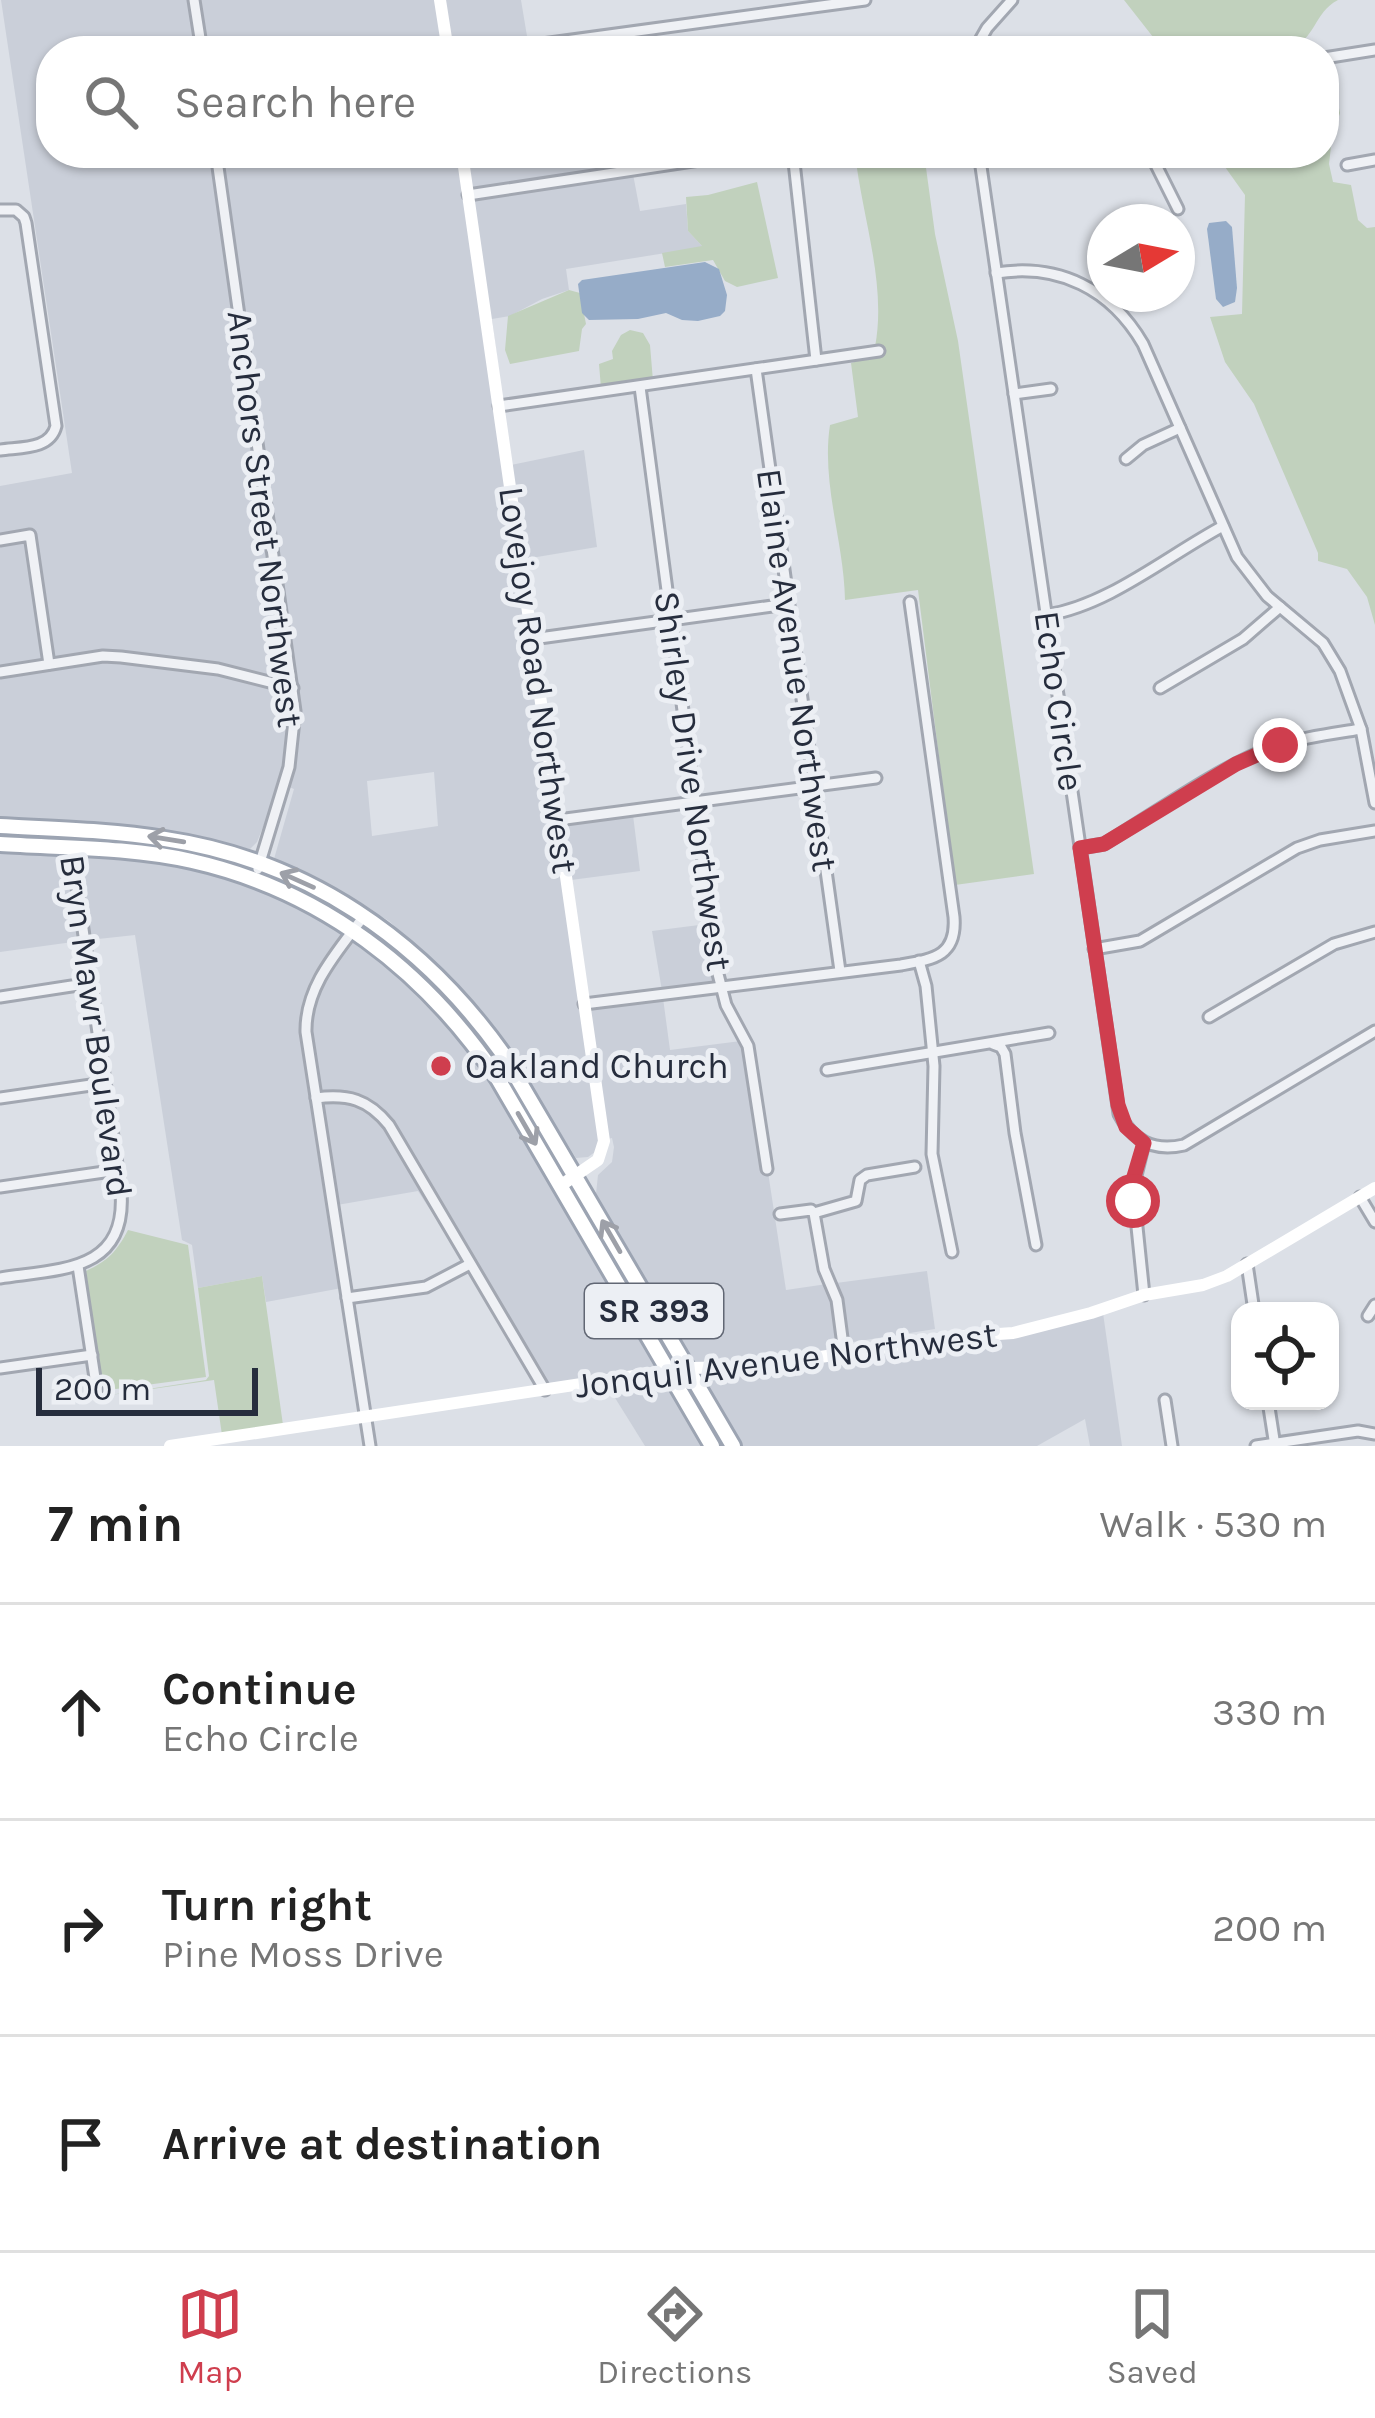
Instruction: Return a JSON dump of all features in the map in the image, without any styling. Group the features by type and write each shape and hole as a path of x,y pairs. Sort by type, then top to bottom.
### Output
{"main road":[{"name":"SR 393","path":"0,826 167,839 219,850 325,893 402,943 467,1006 518,1076 733,1446"},
{"name":"SR 393","path":"0,844 160,855 254,880 354,930 407,971 454,1018 497,1079 712,1446"},
{"path":"454,1018 467,1006"}],"street":[{"path":"194,0 200,36"},
{"path":"440,0 446,36"},
{"path":"590,36 795,5 865,0"},
{"path":"982,36 1011,0"},
{"path":"1339,56 1375,50"},
{"path":"1347,165 1375,160"},
{"name":"Anchors Street Northwest","path":"218,168 295,721 284,788 254,880"},
{"name":"Lovejoy Road Northwest","path":"464,168 604,1141 598,1160 560,1186"},
{"path":"468,195 647,168"},
{"path":"795,168 816,360"},
{"name":"Echo Circle","path":"981,168 1120,1114 1126,1127 1144,1143"},
{"path":"1158,168 1176,204"},
{"path":"0,210 16,210 26,223 56,426 45,443 0,450"},
{"path":"997,273 1023,270 1086,285 1116,307 1143,344 1246,572 1334,658 1361,729 1375,803"},
{"path":"499,406 879,351"},
{"name":"Elaine Avenue Northwest","path":"755,369 840,971"},
{"name":"Shirley Drive Northwest","path":"640,387 721,987 748,1046 767,1169"},
{"path":"1014,394 1052,389"},
{"path":"1126,459 1143,445 1180,428"},
{"path":"1047,615 1102,596 1222,526"},
{"path":"0,539 29,535 49,664"},
{"path":"584,1004 920,962 945,952 954,940 954,917 910,602"},
{"path":"532,640 787,604"},
{"path":"1160,688 1243,639 1280,607"},
{"path":"0,672 97,657 186,664 293,688"},
{"path":"1080,848 1104,844 1265,750 1361,729"},
{"path":"558,820 876,778"},
{"name":"Bryn Mawr Boulevard","path":"69,830 122,1211 117,1232 104,1250 78,1266"},
{"path":"1094,949 1140,940 1298,848 1375,831"},
{"path":"364,916 314,988 306,1032 370,1446"},
{"path":"1209,1017 1334,944 1375,932"},
{"path":"920,962 933,1051 932,1154 952,1252"},
{"path":"0,997 91,983"},
{"path":"1144,1295 1132,1187 1144,1143 1163,1148 1188,1143 1375,1031"},
{"path":"827,1070 1049,1033"},
{"path":"993,1044 1005,1054 1036,1245"},
{"path":"0,1098 105,1083"},
{"path":"316,1098 356,1099 380,1114 545,1390"},
{"path":"780,1214 814,1213 856,1201 860,1180 867,1175 915,1167"},
{"path":"0,1187 118,1170"},
{"name":"Jonquil Avenue Northwest","path":"170,1446 687,1368 753,1367 956,1336 1013,1333 1144,1295 1204,1285 1375,1188"},
{"path":"1360,1197 1375,1222"},
{"path":"814,1213 824,1269 837,1300 844,1353"},
{"path":"347,1298 426,1287 470,1264"},
{"path":"1247,1264 1253,1302"},
{"path":"0,1278 78,1266 97,1391"},
{"path":"1368,1316 1375,1305"},
{"path":"0,1368 92,1355"},
{"path":"1165,1400 1172,1446"},
{"path":"1269,1410 1275,1445"},
{"path":"1256,1446 1358,1430 1375,1434"}],"shaded area":[{"path":"1,0 190,0 195,36 36,36 36,168 214,168 288,683 219,665 121,653 52,660 33,531 0,536 0,486 72,473"},
{"path":"199,0 436,0 441,36 204,36"},
{"path":"445,0 521,0 527,36 450,36"},
{"path":"223,168 460,168 599,1141 588,1157 576,1158 487,1017 437,964 389,921 274,859 294,789 289,787 299,735 298,686","holes":["434,772 438,826 372,836 367,781"]},
{"path":"469,168 619,168 472,191"},
{"path":"633,174 640,211 686,204 688,231 703,247 566,269 569,290 492,319 503,402 473,198"},
{"path":"584,450 597,547 525,559 511,465"},
{"path":"26,539 44,661 0,668 0,543"},
{"path":"103,660 217,673 289,691 288,751 280,785 250,849 147,828 0,819 0,675"},
{"path":"633,815 640,871 571,880 563,823"},
{"path":"0,850 68,855 80,941 0,952"},
{"path":"77,856 177,864 249,884 316,915 345,935 310,986 301,1017 342,1288 266,1302 262,1276 198,1288 192,1245 182,1240 135,935 89,940"},
{"path":"707,924 716,984 662,991 652,931"},
{"path":"352,939 405,976 475,1054 661,1369 547,1386 392,1122 358,1095 320,1093 310,1017 318,989"},
{"path":"663,998 670,1050 741,1041 786,1290 827,1284 840,1350 752,1363 694,1364 596,1194 598,1175 612,1162 614,1147 612,1138 608,1139 589,1008"},
{"path":"337,1099 369,1109 385,1127 465,1263 418,1191 337,1205 321,1101"},
{"path":"927,1271 935,1329 853,1342 847,1337 836,1283"},
{"path":"1103,1313 1122,1446 1090,1446 1085,1419 1037,1446 742,1446 698,1371 739,1372"},
{"path":"665,1376 705,1446 645,1446 607,1385"}],"green space":[{"path":"1124,0 1338,0 1307,36 1152,36"},
{"path":"858,168 926,168 958,341 1034,874 955,885 918,590 845,600 828,469 830,425 858,417 851,363 883,353 882,347 875,347 876,275"},
{"path":"1226,168 1330,168 1333,182 1351,185 1358,220 1367,228 1375,227 1375,625 1367,597 1347,569 1318,561 1254,404 1225,362 1210,317 1242,314 1245,195"},
{"path":"757,182 778,278 737,287 725,281 713,260 665,267 662,253 702,246 688,231 686,197"},
{"path":"569,290 580,293 586,324 579,351 510,364 505,350 508,316"},
{"path":"630,330 643,333 650,345 653,381 601,388 599,364 613,359 621,335"},
{"path":"128,1230 188,1245 206,1377 101,1391 86,1271 111,1255"},
{"path":"262,1276 283,1425 222,1435 214,1380 97,1397 206,1380 198,1288"}],"water":[{"path":"1226,221 1232,227 1237,288 1235,302 1223,307 1216,299 1207,229 1209,223"},
{"path":"705,262 719,269 727,295 720,316 698,321 666,313 589,320 582,313 578,284 582,280"}],"place":[{"name":"Oakland Church","path":"441,1066"}],"route":[{"path":"1133,1201 1133,1180 1144,1143 1126,1127 1118,1105 1080,848 1104,844 1236,764 1280,745"}]}
